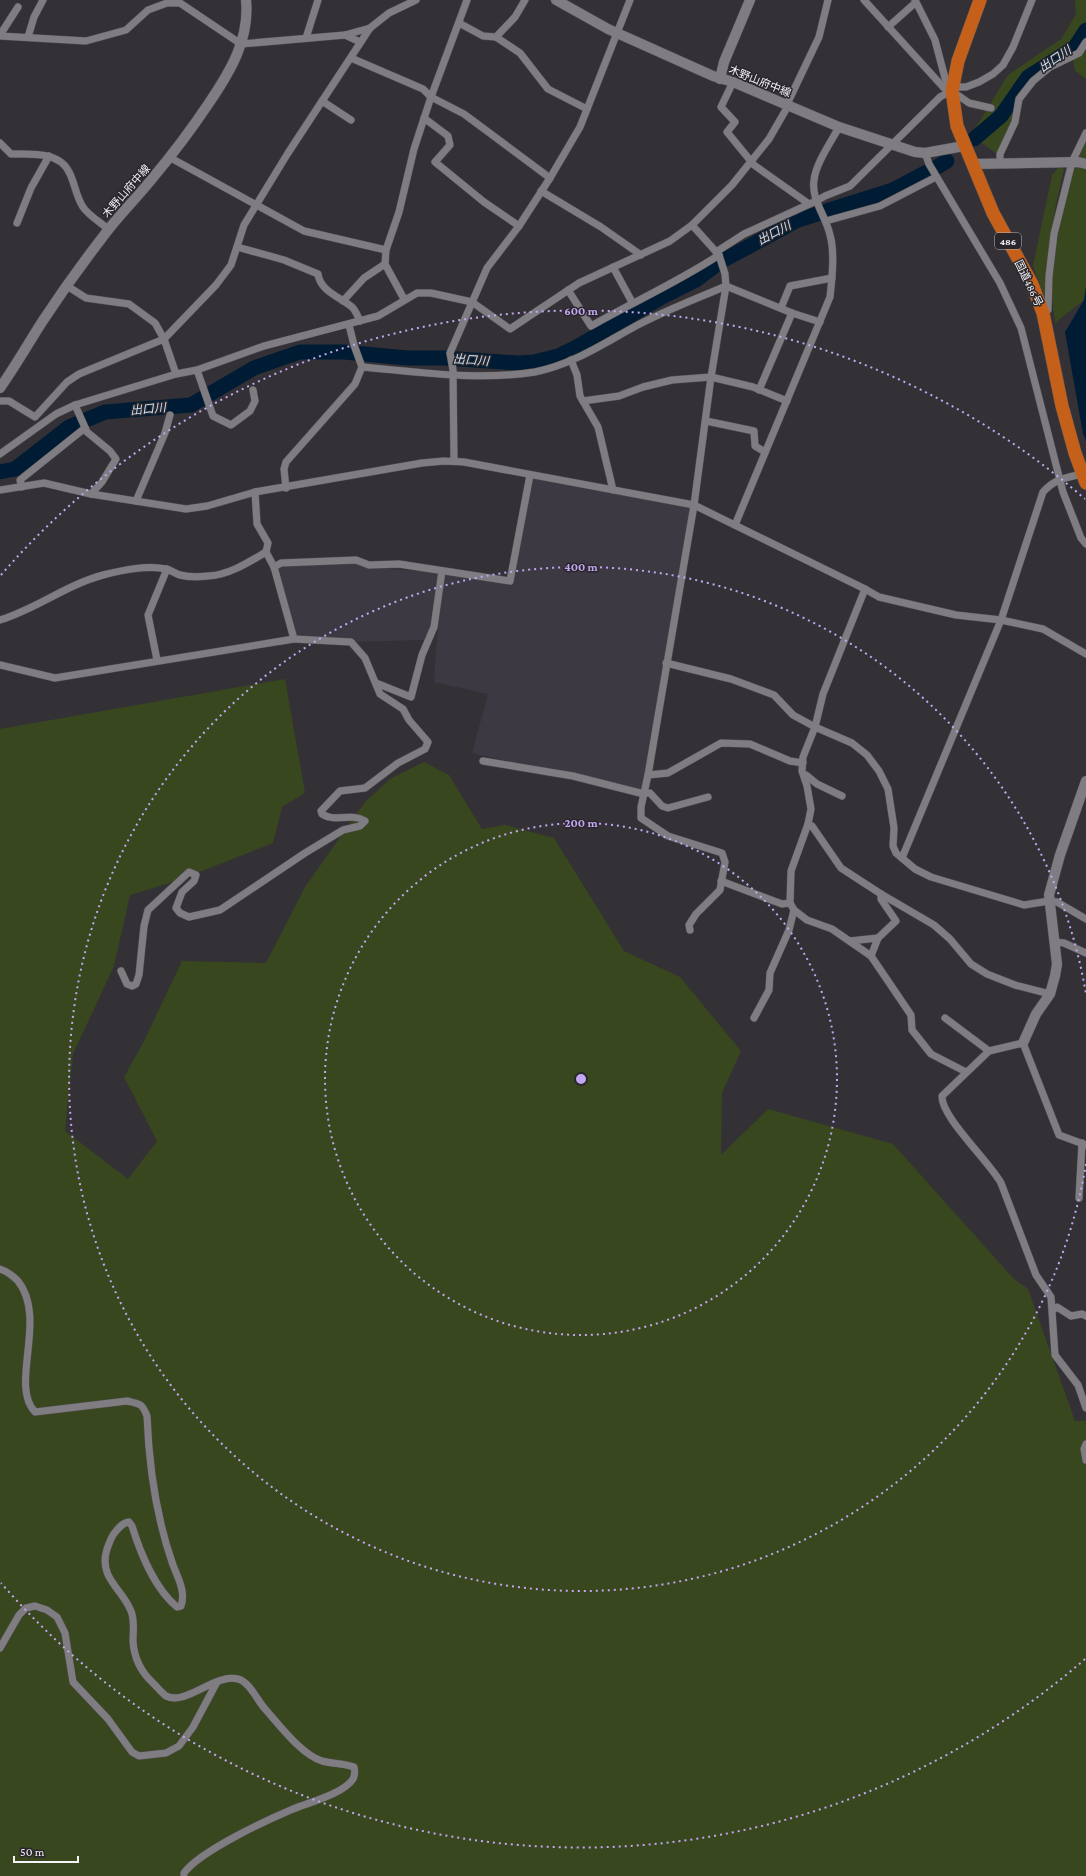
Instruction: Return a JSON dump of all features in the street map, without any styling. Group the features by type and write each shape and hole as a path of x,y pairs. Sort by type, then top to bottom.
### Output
{"highway":[{"name":"国道486号","path":"980,0 958,61 952,91 957,126 992,213 1032,284 1043,313 1062,406 1084,478"}],"main road":[{"name":"木野山府中線","path":"0,388 43,321 108,229 189,132 220,86 236,60 241,44 247,9 246,0"},
{"name":"木野山府中線","path":"556,0 579,14 617,33 720,78 734,82 839,127 891,145 926,153 964,146"},
{"path":"720,78 724,62 750,0"},
{"path":"972,164 1079,163"},
{"path":"1023,1043 1036,1014 1050,994 1057,964 1048,895 1060,855 1086,781"}],"street":[{"path":"28,37 34,17 43,0"},
{"path":"306,38 318,0"},
{"path":"0,401 9,401 35,417 67,382 79,374 164,340 216,286 231,265 244,225 370,28 389,12 416,0"},
{"path":"404,299 385,264 386,250 399,212 414,149 424,118 467,0"},
{"path":"496,37 514,17 525,0"},
{"path":"454,461 453,373 450,353 487,268 519,226 550,178 580,127 630,0"},
{"path":"0,454 56,414 75,405 176,374 197,370 264,346 349,325 378,316 416,293 431,293 472,302 510,329 579,282 670,241 692,225 732,185 769,139 788,106 789,100 819,37 828,0"},
{"path":"864,0 944,88 952,91 969,103 991,108"},
{"path":"568,290 591,326 632,302 694,272 744,234 824,196 850,186 940,97 958,87 966,87 979,82 993,74 1003,65 1013,47 1032,0"},
{"path":"18,7 0,35 86,41 126,30 148,10 164,1 181,1 241,44 345,35 370,28"},
{"path":"888,27 915,1 935,40 945,78 952,91"},
{"path":"459,23 483,36 496,37 520,53 548,88 587,109"},
{"path":"345,35 360,42"},
{"path":"1000,163 1000,154 1015,122 1019,99 1032,81 1050,67 1080,53 1086,42"},
{"path":"351,58 423,90 431,97 464,114 550,178"},
{"path":"734,82 721,107 736,122 727,132 751,162 809,204"},
{"path":"322,101 351,120"},
{"path":"424,118 448,136 450,144 435,162 484,202 519,226"},
{"path":"735,524 830,297 832,278 831,237 826,221 816,201 814,193 814,179 826,149 839,127"},
{"path":"1043,313 1048,310 1049,276 1054,234 1079,163 1086,133"},
{"path":"0,143 11,154 32,153 49,156 59,161 69,171 83,207 108,229"},
{"path":"926,153 929,164 936,177 1000,283 1021,328 1060,479 1081,538 1086,544"},
{"path":"17,223 30,188 49,156"},
{"path":"169,157 258,204 304,231 386,250"},
{"path":"826,221 880,206 936,177"},
{"path":"541,191 601,227 641,255"},
{"path":"690,930 689,925 696,914 720,890 725,862 722,852 668,836 641,818 641,807 648,775 694,505 711,377 726,286 725,274 717,254 692,225"},
{"path":"237,247 284,260 318,274 319,279 333,296 354,308 360,321"},
{"path":"343,301 364,278 385,264"},
{"path":"613,267 632,302"},
{"path":"781,308 790,286 832,278"},
{"path":"67,286 86,298 130,304 154,323 164,340 176,374"},
{"path":"362,367 453,373 510,374 536,371 571,360 602,346 635,326 726,286 792,313 820,322"},
{"path":"759,390 792,313"},
{"path":"286,488 284,469 286,462 355,384 362,367 349,325"},
{"path":"571,360 577,375 580,396 598,427 612,490"},
{"path":"197,370 213,416 231,425 250,410 256,401 253,390"},
{"path":"583,401 619,396 643,387 672,380 711,377 759,390 787,401"},
{"path":"75,405 85,428 116,458 102,482 91,494"},
{"path":"136,501 165,433 170,414"},
{"path":"706,421 754,431 755,446 765,452"},
{"path":"22,487 20,480 85,428"},
{"path":"0,490 44,483 91,494 186,509 207,506 255,492 286,488 422,463 454,461 464,462 694,505 735,524 879,597 956,615 1001,620 1043,629 1086,654"},
{"path":"274,567 281,563 356,560 369,565 399,564 510,582 530,475"},
{"path":"902,858 1001,620 1043,492 1051,483 1060,479 1084,478"},
{"path":"255,492 257,524 268,543 266,552 274,567 294,639"},
{"path":"0,620 18,615 78,583 102,575 152,567 167,570 182,576 208,576 223,574 245,565 266,552"},
{"path":"157,660 148,615 167,570"},
{"path":"403,710 411,697 422,655 434,627 442,571"},
{"path":"865,589 823,694 815,727 803,763 802,771 807,786 811,809 808,824 791,871 790,903 794,910 807,920 832,929 871,956 911,1015 912,1030 931,1054 966,1072"},
{"path":"0,665 55,678 157,660 294,639 351,642 365,658 380,694 403,710 409,720 428,742 425,749 398,763 365,788 340,791 321,811 327,818 360,817 365,821 360,826 343,830 305,853 220,910 189,917 180,913 176,908 182,892 194,881 196,875 189,872 148,910 144,926 139,975 136,984 132,986 127,984 121,971"},
{"path":"666,663 731,679 774,695 793,715 815,727 852,743 867,755 879,771 888,789 893,812 893,846 896,853 915,869 931,877 1011,902 1024,905 1049,901 1057,902 1086,919"},
{"path":"376,683 411,697"},
{"path":"648,775 668,774 721,743 750,744 790,761 803,763"},
{"path":"483,761 573,776 640,793 650,793 662,806 668,808 708,797"},
{"path":"804,776 806,775 817,784 842,796"},
{"path":"808,824 812,826 841,868 881,894 934,925 950,939 971,964 987,974 1015,985 1050,994"},
{"path":"721,881 782,904 790,903"},
{"path":"871,956 878,938 896,922 881,899 881,894"},
{"path":"754,1018 769,990 770,973 789,930 794,910"},
{"path":"850,941 878,938"},
{"path":"1054,942 1064,943 1086,953"},
{"path":"946,1018 989,1051"},
{"path":"1079,1198 1084,1144 1059,1135 1023,1043 989,1051 945,1092 942,1096 942,1102 950,1118 994,1170 1001,1183 1036,1275 1051,1297 1056,1355 1078,1384 1086,1408"},
{"path":"0,1270 13,1276 23,1288 29,1305 30,1330 26,1367 27,1400 29,1406 35,1412 127,1401 143,1406 147,1416 155,1500 163,1538 184,1599 181,1606 177,1607 174,1604 150,1572 140,1551 132,1526 128,1522 118,1528 110,1539 104,1558 107,1575 131,1611 134,1621 133,1641 135,1658 148,1679 166,1696 179,1698 217,1682 229,1679 239,1679 248,1686 265,1709 308,1753 321,1761 347,1764 354,1767 355,1774 353,1779 334,1793 292,1809 214,1849 187,1869 184,1876"},
{"path":"1053,1310 1058,1307 1071,1316 1082,1314 1086,1316"},
{"path":"1086,1444 1084,1449 1086,1460"},
{"path":"0,1648 19,1615 26,1608 35,1606 47,1610 57,1617 65,1633 73,1682 108,1719 132,1752 139,1756 166,1753 179,1746 193,1727 217,1682"}],"shaded area":[{"path":"530,475 694,505 645,792 472,753 488,694 434,682 441,582 434,627 423,640 351,642 294,639 274,567 281,563 356,560 369,565 397,570 442,571 510,581"}],"green space":[{"path":"1075,0 1086,0 1086,37 1078,50 1019,95 1011,122 997,154 971,135 1008,75 1061,39 1076,14"},
{"path":"1086,48 1086,79 1075,71 1073,59"},
{"path":"1086,141 1086,287 1084,300 1055,323 1052,293 1058,236 1067,194"},
{"path":"1059,167 1064,169 1055,209 1044,296 1033,266 1052,175"},
{"path":"285,679 305,793 282,807 273,843 179,880 130,895 114,966 73,1054 65,1131 128,1179 157,1141 124,1077 143,1043 182,961 266,963 305,887 365,802 390,779 424,762 449,775 482,829 505,825 554,838 624,951 680,977 741,1051 722,1093 721,1155 768,1109 893,1144 1013,1278 1028,1289 1075,1421 1086,1421 1086,1876 0,1876 0,729"}],"water":[{"path":"1086,287 1086,441 1083,434 1065,332 1084,300"}],"waterway":[{"name":"出口川","path":"974,139 1001,116 1028,77 1075,47 1086,30"},
{"name":"出口川","path":"937,167 947,161"},
{"name":"出口川","path":"0,472 15,469 69,427 105,412 191,405 254,368 300,352 344,352 407,358 445,358 518,363 534,362 558,356 575,348 662,297 696,280 720,262 798,220 893,190 927,172"}]}
